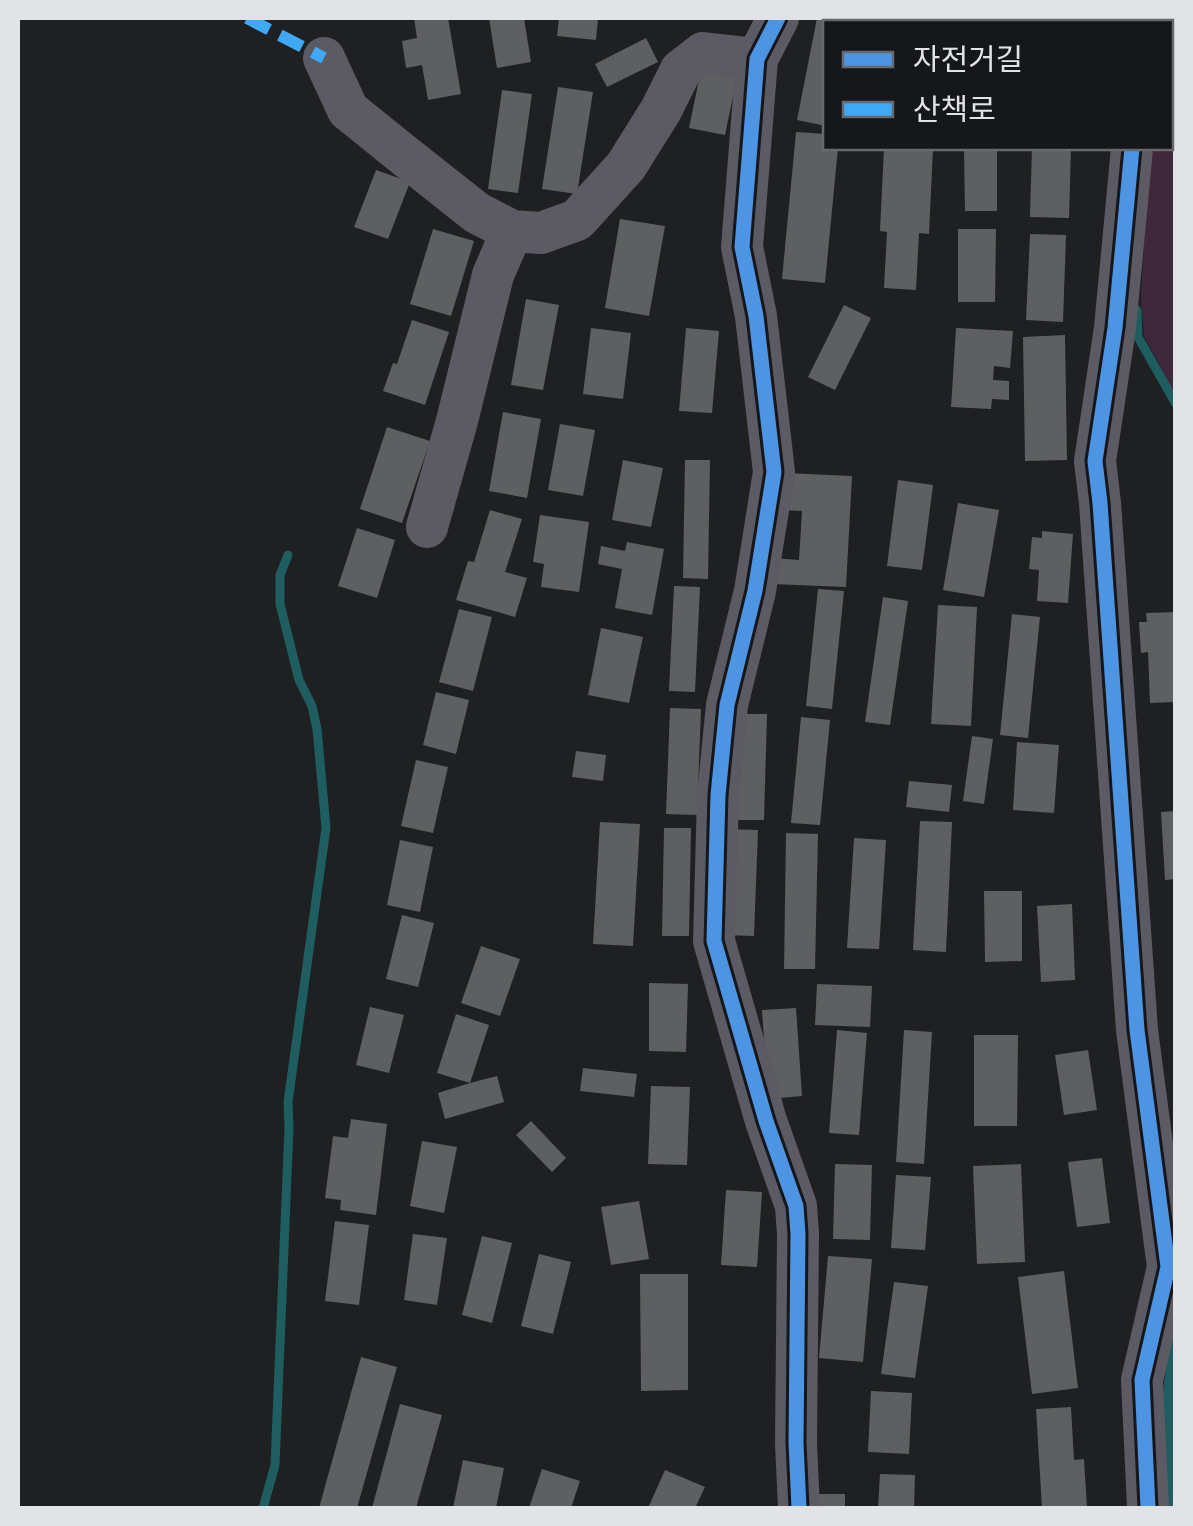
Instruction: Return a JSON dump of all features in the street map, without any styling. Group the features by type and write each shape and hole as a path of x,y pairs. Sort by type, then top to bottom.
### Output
{"street":[{"path":"778,18 757,59 742,248 756,316 774,472 754,591 726,706 718,795 714,941 766,1121 796,1206 798,1508"},
{"path":"324,58 348,110 477,213 512,231 541,234 577,220 626,166 681,70 704,54 757,59"},
{"path":"1132,150 1115,328 1095,461 1137,1030 1168,1267 1142,1380 1148,1508"},
{"path":"427,527 494,274 512,231"}],"shaded area":[{"path":"1173,90 1175,394 1144,336 1141,298 1149,150 1173,150"}],"water":[{"path":"1175,1333 1175,1508 1166,1508 1163,1398"}],"building":[{"path":"414,18 448,18 461,94 428,100 422,65 406,68 402,41 417,38"},
{"path":"489,18 524,18 531,62 497,68"},
{"path":"559,18 598,18 596,40 557,36"},
{"path":"817,18 851,18 823,20 823,125 797,120"},
{"path":"646,38 658,62 607,87 595,64"},
{"path":"701,70 737,77 725,135 689,128"},
{"path":"558,87 593,92 577,194 542,189"},
{"path":"502,90 532,94 518,193 488,189"},
{"path":"796,132 823,134 823,150 838,150 825,283 782,279"},
{"path":"884,150 933,150 929,234 919,233 916,290 884,288 887,232 880,231"},
{"path":"964,150 997,150 997,211 965,211"},
{"path":"1032,150 1071,150 1069,218 1030,217"},
{"path":"376,170 410,182 388,239 354,227"},
{"path":"620,219 665,226 649,316 605,308"},
{"path":"433,229 474,241 451,316 410,304"},
{"path":"958,229 996,229 995,302 958,302"},
{"path":"1030,234 1066,235 1063,322 1026,320"},
{"path":"526,299 559,305 543,390 511,385"},
{"path":"844,305 871,318 835,390 808,377"},
{"path":"412,320 449,332 425,405 383,391"},
{"path":"591,328 631,333 623,399 583,394"},
{"path":"686,328 719,331 712,413 679,411"},
{"path":"956,328 1013,331 1010,368 994,366 993,380 1009,381 1009,400 992,399 991,409 951,407"},
{"path":"1065,335 1067,460 1025,461 1023,337"},
{"path":"503,412 541,419 527,498 489,491"},
{"path":"560,424 595,430 583,496 548,490"},
{"path":"387,427 430,441 402,523 360,509"},
{"path":"623,460 663,468 651,527 612,520"},
{"path":"685,460 710,460 708,579 683,578"},
{"path":"785,473 852,476 846,587 772,584 774,558 799,560 802,511 782,510"},
{"path":"898,480 933,485 922,570 887,566"},
{"path":"958,503 999,510 984,597 943,590"},
{"path":"490,510 522,519 505,572 527,578 515,617 456,600 468,561 474,562"},
{"path":"540,515 589,522 579,592 541,587 544,564 533,562"},
{"path":"357,528 395,540 377,598 338,586"},
{"path":"1042,531 1073,534 1068,603 1037,601 1039,570 1029,569 1032,537 1042,538"},
{"path":"627,542 664,549 652,615 615,608 622,569 598,564 601,546 625,551"},
{"path":"674,586 700,587 695,692 669,691"},
{"path":"818,589 844,591 832,709 806,706"},
{"path":"883,597 908,601 890,725 865,722"},
{"path":"938,605 977,607 971,726 931,724"},
{"path":"459,609 492,617 473,691 439,682"},
{"path":"1176,612 1176,702 1150,703 1148,652 1141,653 1139,622 1147,622 1146,613"},
{"path":"1012,614 1040,617 1028,738 1000,735"},
{"path":"601,628 643,637 629,703 588,695"},
{"path":"436,692 469,700 456,754 423,745"},
{"path":"670,708 701,709 697,815 666,814"},
{"path":"732,714 767,714 764,820 729,820"},
{"path":"801,717 830,720 820,825 791,823"},
{"path":"972,736 993,739 984,804 963,801"},
{"path":"1017,742 1059,745 1054,813 1013,810"},
{"path":"576,751 606,755 603,781 572,777"},
{"path":"416,760 448,767 433,833 401,826"},
{"path":"909,781 952,785 949,812 906,807"},
{"path":"1176,811 1176,879 1165,880 1161,812"},
{"path":"920,821 952,822 946,952 913,950"},
{"path":"600,822 640,824 633,946 593,944"},
{"path":"664,828 691,828 689,936 662,936"},
{"path":"726,829 758,830 754,936 723,935"},
{"path":"786,833 818,834 815,969 784,969"},
{"path":"854,838 886,840 879,949 847,948"},
{"path":"400,840 433,847 420,912 387,905"},
{"path":"984,891 1022,891 1022,961 985,962"},
{"path":"1072,904 1075,980 1041,982 1037,906"},
{"path":"402,915 434,923 418,987 386,979"},
{"path":"481,946 520,959 500,1016 461,1003"},
{"path":"649,983 688,984 686,1052 649,1051"},
{"path":"817,984 872,986 870,1027 815,1025"},
{"path":"370,1007 404,1015 389,1073 356,1065"},
{"path":"796,1008 802,1096 768,1099 762,1010"},
{"path":"456,1014 489,1025 470,1083 437,1073"},
{"path":"837,1030 867,1033 859,1135 829,1133"},
{"path":"904,1030 932,1032 924,1164 896,1162"},
{"path":"974,1035 1018,1035 1017,1126 974,1126"},
{"path":"1088,1050 1097,1110 1064,1115 1055,1055"},
{"path":"583,1068 637,1074 634,1097 580,1091"},
{"path":"497,1076 504,1102 445,1119 438,1093"},
{"path":"651,1086 690,1087 687,1165 648,1164"},
{"path":"351,1119 387,1124 376,1215 340,1210 341,1200 325,1198 333,1136 348,1138"},
{"path":"531,1121 566,1158 552,1172 516,1135"},
{"path":"422,1141 457,1147 444,1213 410,1206"},
{"path":"1102,1158 1110,1223 1077,1227 1068,1162"},
{"path":"835,1164 872,1165 870,1240 833,1239"},
{"path":"1021,1164 1025,1262 977,1264 973,1166"},
{"path":"896,1175 931,1177 925,1250 891,1248"},
{"path":"726,1190 762,1192 757,1267 721,1265"},
{"path":"639,1201 649,1259 611,1265 601,1207"},
{"path":"335,1221 369,1225 359,1305 325,1301"},
{"path":"413,1234 447,1238 437,1305 404,1300"},
{"path":"482,1236 512,1243 492,1323 462,1315"},
{"path":"539,1254 571,1262 553,1334 521,1326"},
{"path":"828,1256 872,1259 863,1362 819,1358"},
{"path":"1064,1271 1078,1388 1032,1394 1018,1277"},
{"path":"640,1274 688,1274 688,1390 641,1391"},
{"path":"894,1282 928,1286 915,1378 881,1374"},
{"path":"361,1357 397,1367 357,1508 319,1508"},
{"path":"871,1391 912,1393 909,1454 868,1452"},
{"path":"400,1404 442,1415 416,1508 372,1508"},
{"path":"1071,1407 1074,1460 1084,1459 1087,1508 1042,1508 1036,1409"},
{"path":"463,1460 504,1468 496,1508 453,1508"},
{"path":"542,1469 580,1481 571,1508 529,1508"},
{"path":"665,1470 705,1487 695,1508 648,1508"},
{"path":"880,1474 915,1475 914,1508 878,1508"},
{"path":"814,1494 845,1494 845,1508 814,1508"}],"waterway":[{"path":"1137,310 1138,337 1176,404"},
{"path":"263,1508 275,1465 288,1102 326,828 317,729 312,706 299,680 280,604 280,575 288,555"}],"marked path":[{"path":"247,18 324,58"}],"cycle path":[{"path":"778,18 757,59 742,247 756,316 774,472 755,591 727,705 718,795 714,941 766,1121 796,1206 799,1508"},
{"path":"1132,150 1115,328 1095,461 1137,1030 1168,1267 1142,1380 1148,1508"}]}
